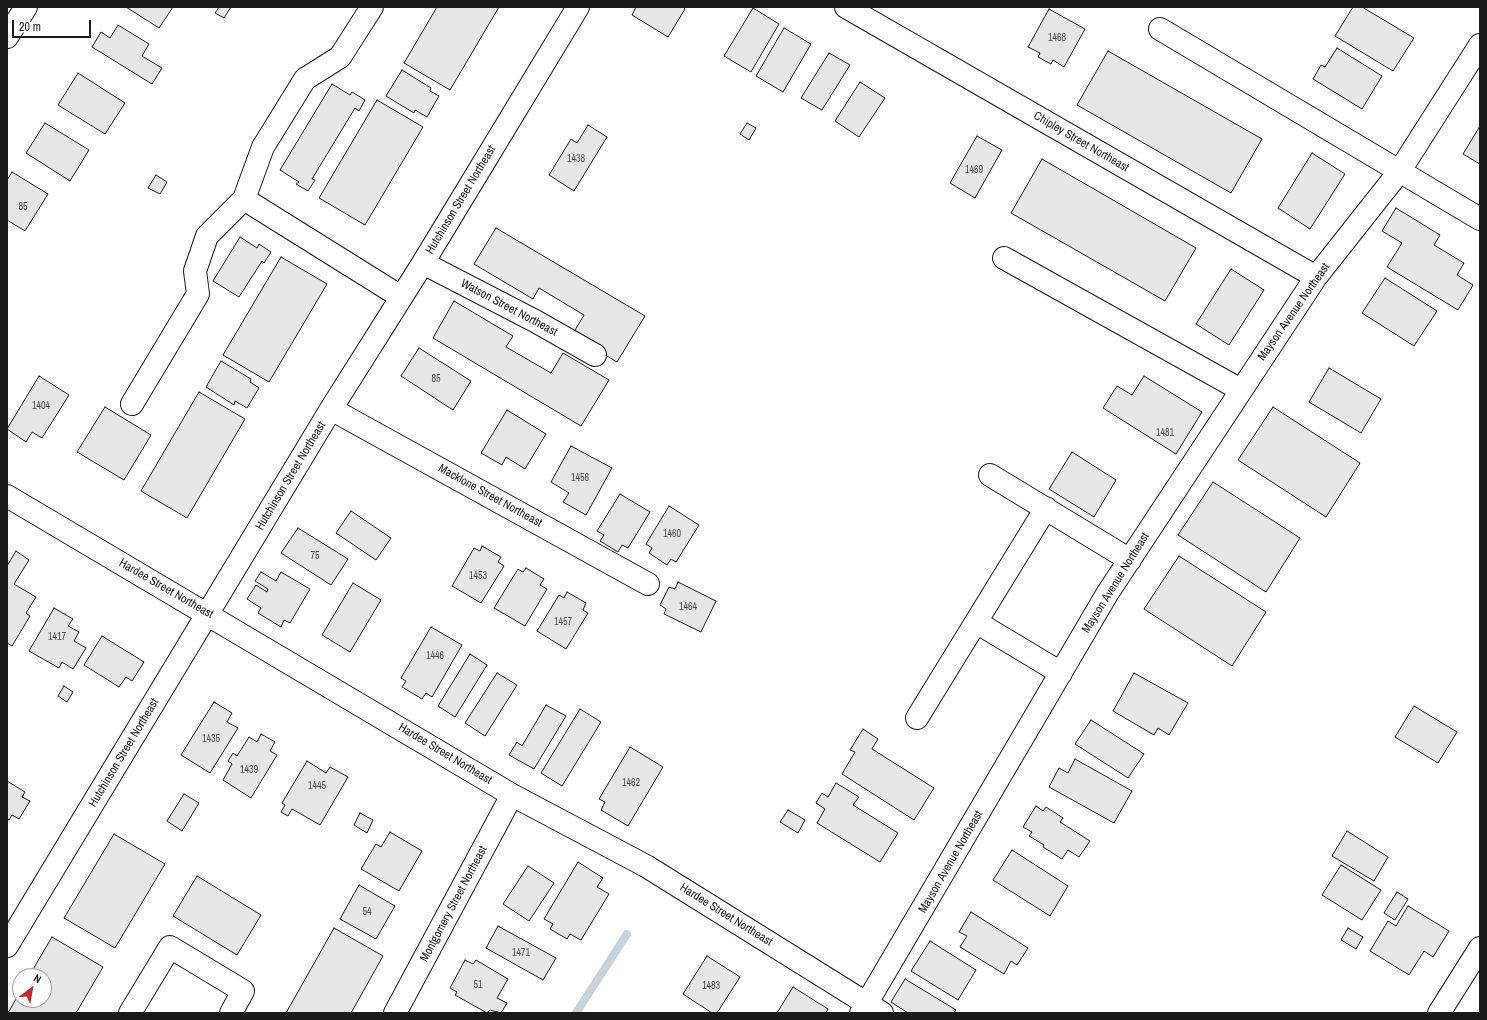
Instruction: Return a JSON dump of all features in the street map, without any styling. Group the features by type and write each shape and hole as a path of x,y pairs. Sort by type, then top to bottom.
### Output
{"street":[{"path":"7,36 26,7"},
{"path":"132,404 198,294 195,271 206,236 244,199 263,147 305,79 340,57 372,7"},
{"name":"Hutchinson Street Northeast","path":"7,946 331,409 423,263 578,7"},
{"name":"Chipley Street Northeast","path":"846,7 1316,277"},
{"path":"1160,30 1480,219"},
{"name":"Mayson Avenue Northeast","path":"870,1010 1107,594 1316,277 1399,172 1476,59"},
{"path":"244,199 401,297"},
{"path":"1004,258 1241,390"},
{"name":"Watson Street Northeast","path":"423,263 536,321 595,355"},
{"name":"Macklone Street Northeast","path":"331,409 648,584"},
{"path":"990,475 1130,560"},
{"name":"Hardee Street Northeast","path":"7,496 512,795 646,866 870,1010"},
{"path":"917,718 1046,508"},
{"path":"976,622 1061,673"},
{"name":"Montgomery Street Northeast","path":"395,1013 512,795"},
{"path":"130,1013 170,947 243,991 231,1013"},
{"path":"1439,1013 1480,948"}],"building":[{"path":"126,7 173,7 159,28"},
{"path":"219,7 231,7 224,18 215,13"},
{"path":"437,7 499,7 450,90 404,63"},
{"path":"636,7 683,7 685,9 668,37 632,15"},
{"path":"1353,7 1362,7 1414,38 1393,71 1335,36"},
{"path":"753,8 779,24 751,72 724,56"},
{"path":"1049,9 1085,29 1064,67 1053,60 1051,64 1038,57 1040,53 1028,47"},
{"path":"118,25 149,44 142,56 162,68 152,84 92,47 101,32 110,38"},
{"path":"784,28 811,44 783,92 756,76"},
{"path":"1337,48 1382,76 1362,109 1313,79 1321,65 1325,67"},
{"path":"1108,51 1262,139 1231,193 1077,105"},
{"path":"829,53 850,65 822,110 801,98"},
{"path":"402,70 431,88 430,91 439,96 427,117 415,110 414,113 386,96"},
{"path":"78,73 125,103 105,134 58,105"},
{"path":"860,82 885,98 859,137 835,121"},
{"path":"332,84 350,95 352,92 365,100 359,111 355,108 312,179 315,180 308,191 296,184 299,182 280,170"},
{"path":"377,100 423,127 365,225 319,198"},
{"path":"45,123 89,150 70,181 26,153"},
{"path":"747,123 756,128 749,140 740,134"},
{"path":"588,125 607,137 574,191 549,175 571,139 577,143"},
{"path":"1480,126 1480,164 1463,154"},
{"path":"977,136 1002,150 975,198 950,183"},
{"path":"1312,153 1345,174 1310,229 1278,208"},
{"path":"1042,159 1196,248 1165,301 1011,213"},
{"path":"12,172 48,194 25,231 7,220 7,180"},
{"path":"156,175 167,182 160,194 148,188"},
{"path":"1396,208 1440,235 1434,245 1464,263 1457,275 1473,285 1458,310 1387,267 1402,243 1382,231"},
{"path":"496,228 645,316 617,362 572,335 584,315 539,288 533,299 474,264"},
{"path":"240,237 257,248 259,244 271,252 264,263 262,261 239,297 213,281"},
{"path":"281,257 327,284 269,382 223,355"},
{"path":"1231,269 1264,290 1229,345 1196,324"},
{"path":"1385,278 1437,311 1414,346 1362,313"},
{"path":"454,301 513,336 506,347 551,373 563,353 609,380 581,426 433,338"},
{"path":"419,348 471,381 453,410 401,376"},
{"path":"221,361 251,379 250,382 259,388 247,408 235,401 234,405 206,387"},
{"path":"1329,368 1381,399 1361,433 1309,402"},
{"path":"39,376 69,395 42,438 32,432 26,442 7,429"},
{"path":"1144,376 1202,412 1176,454 1103,408 1117,386 1132,395"},
{"path":"199,392 245,419 187,518 141,491"},
{"path":"105,407 151,435 124,480 77,452"},
{"path":"1273,407 1360,463 1326,517 1238,460"},
{"path":"507,410 546,434 525,469 506,457 502,465 481,453"},
{"path":"571,446 612,468 586,515 563,502 569,493 551,482"},
{"path":"1072,452 1116,480 1094,517 1049,489"},
{"path":"1213,482 1300,538 1266,592 1178,535"},
{"path":"620,494 650,512 628,548 622,545 618,552 600,541 604,535 597,531"},
{"path":"669,506 699,525 676,562 671,559 667,565 649,553 652,548 646,544"},
{"path":"351,511 391,538 376,560 336,533"},
{"path":"298,528 348,559 331,585 281,553"},
{"path":"482,546 501,557 498,562 504,566 481,603 452,586 474,548 480,551"},
{"path":"16,551 29,560 14,584 36,597 26,613 30,616 12,646 7,643 7,566"},
{"path":"1179,556 1266,612 1232,666 1144,609"},
{"path":"526,568 544,579 540,585 547,589 525,626 494,608 518,569 523,572"},
{"path":"261,572 276,581 281,572 310,589 290,623 284,620 281,627 258,613 261,608 247,599 256,585 267,592 268,589 255,581"},
{"path":"678,582 716,601 701,632 664,614 666,609 660,605 669,587 675,589"},
{"path":"353,583 381,600 350,652 322,635"},
{"path":"567,592 586,603 583,610 588,613 566,649 537,631 559,595 564,598"},
{"path":"54,608 73,619 68,626 79,632 74,641 86,648 73,669 62,662 59,668 29,651"},
{"path":"431,627 462,645 432,697 426,693 422,699 402,687 406,681 401,678"},
{"path":"102,636 144,662 132,681 126,677 119,687 84,665"},
{"path":"470,654 487,665 455,717 438,706"},
{"path":"497,673 517,685 485,736 465,723"},
{"path":"1134,673 1188,703 1169,735 1158,728 1154,735 1113,711"},
{"path":"64,686 73,692 67,702 58,696"},
{"path":"214,702 232,713 227,722 238,728 210,773 181,755"},
{"path":"546,705 566,716 534,769 509,755 517,742 522,746"},
{"path":"1414,706 1457,732 1438,763 1395,737"},
{"path":"580,709 601,722 562,786 541,773"},
{"path":"1091,720 1144,754 1128,778 1075,744"},
{"path":"863,729 878,739 872,749 934,788 914,820 842,774 855,752 850,750"},
{"path":"261,734 275,742 270,751 277,755 251,798 223,780 232,764 228,761 233,753 237,756 249,737 257,742"},
{"path":"630,747 663,767 628,826 601,810 605,802 599,799"},
{"path":"1075,759 1132,791 1114,823 1049,787 1059,768 1068,773"},
{"path":"307,761 326,773 330,767 348,777 320,825 292,809 288,816 281,812 285,805 282,803"},
{"path":"7,781 25,792 22,797 30,801 19,819 12,815 9,820 7,819"},
{"path":"836,783 859,797 853,805 898,833 880,862 817,823 825,809 816,803 822,793 828,797"},
{"path":"184,794 199,803 182,831 167,821"},
{"path":"1036,806 1043,811 1046,807 1063,818 1060,822 1090,841 1079,857 1068,850 1062,859 1029,836 1032,832 1023,827"},
{"path":"788,810 805,820 798,833 780,822"},
{"path":"360,813 373,820 367,833 354,825"},
{"path":"1347,831 1388,857 1374,881 1332,856"},
{"path":"390,832 422,851 399,891 361,869 376,844 381,847"},
{"path":"114,834 165,864 115,948 64,918"},
{"path":"1012,850 1068,886 1050,916 993,880"},
{"path":"578,862 603,878 597,887 609,894 581,940 570,934 567,939 550,929 553,924 544,919"},
{"path":"1341,865 1381,890 1362,920 1322,895"},
{"path":"528,866 554,883 529,921 503,904"},
{"path":"197,876 261,915 237,955 173,916"},
{"path":"359,885 395,906 376,939 340,919"},
{"path":"1397,892 1408,899 1395,920 1384,913"},
{"path":"1408,906 1449,931 1433,957 1424,951 1409,975 1370,951 1388,921 1396,926"},
{"path":"971,912 1028,948 1017,965 1011,961 1004,974 960,947 967,936 959,932"},
{"path":"498,926 556,958 543,980 486,948"},
{"path":"334,928 383,956 351,1013 286,1013"},
{"path":"1348,928 1363,937 1356,949 1341,940"},
{"path":"52,937 103,967 76,1013 8,1013 12,1006 12,1008 52,1008 52,968 34,968"},
{"path":"930,941 976,970 958,1000 911,971"},
{"path":"707,956 740,977 717,1013 712,1013 683,994"},
{"path":"465,960 473,964 476,960 508,979 497,998 507,1003 501,1013 490,1010 487,1013 455,995 457,992 450,988"},
{"path":"905,979 956,1010 954,1013 908,1013 891,1002"},
{"path":"793,987 828,1009 826,1013 777,1013"}],"waterway":[{"path":"576,1013 627,934"}]}
